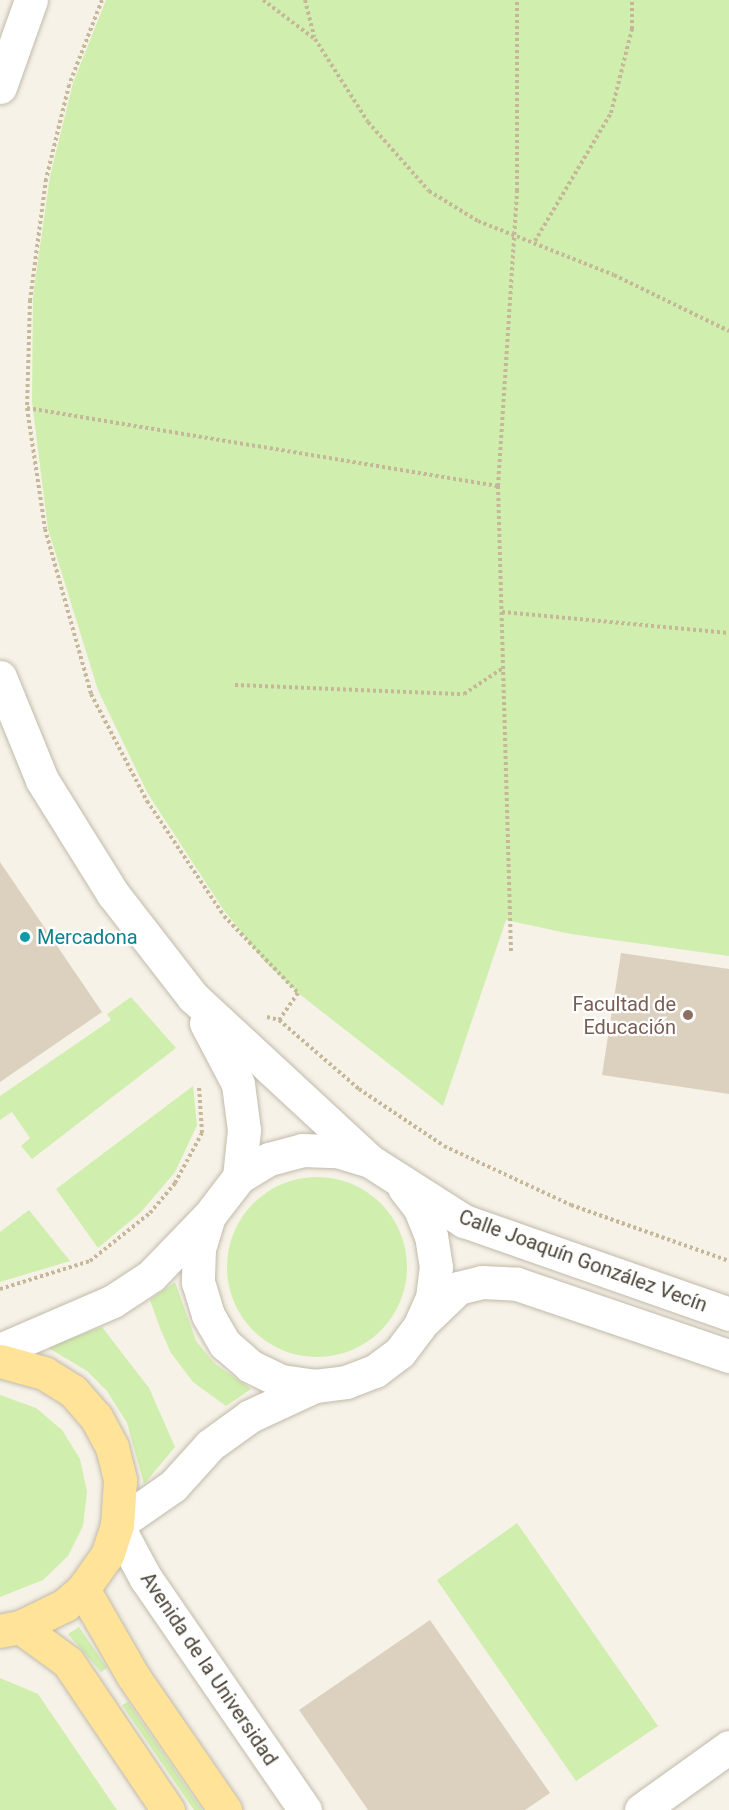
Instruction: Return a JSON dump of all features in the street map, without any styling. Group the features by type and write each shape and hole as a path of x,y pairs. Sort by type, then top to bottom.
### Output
{"main road":[{"path":"0,1360 44,1373 73,1391 96,1417 112,1448 120,1480 117,1525 107,1555 83,1589 65,1605 10,1629"},
{"path":"83,1589 133,1676 225,1810"},
{"path":"10,1629 68,1662 168,1810"}],"street":[{"path":"0,87 31,0"},
{"name":"Calle Joaquín González Vecín","path":"0,677 42,780 112,894 193,997 370,1161 399,1182 464,1221 729,1314"},
{"name":"Calle Joaquín González Vecín","path":"193,997 238,1084 244,1130 239,1178"},
{"path":"0,1350 113,1301 151,1276 209,1216 239,1178 269,1159 302,1150 337,1151 370,1161"},
{"path":"209,1216 199,1248 198,1282 208,1315 225,1344 250,1366 281,1381 315,1386 346,1383 375,1371 400,1352 419,1327 432,1298 436,1267 423,1216 399,1182"},
{"name":"Calle Joaquín González Vecín","path":"419,1327 458,1288 482,1282 518,1284 729,1356"},
{"path":"117,1525 173,1486 210,1445 250,1416 315,1386"},
{"name":"Avenida de la Universidad","path":"117,1525 146,1579 305,1810"},
{"path":"642,1810 729,1747"}],"path":[{"path":"102,0 69,85 46,179 30,300 27,408 45,529 90,694 147,801 224,916 298,993 279,1020"},
{"path":"263,0 315,39"},
{"path":"305,0 315,39 368,122 429,191 478,221 535,241 729,331"},
{"path":"511,952 498,486 514,232 518,0"},
{"path":"535,241 611,113 632,29 632,0"},
{"path":"27,408 498,486"},
{"path":"502,612 729,633"},
{"path":"235,685 464,694 503,667"},
{"path":"264,1016 279,1020 359,1089 444,1146 571,1206 729,1261"},
{"path":"0,1289 90,1261 150,1213 176,1184 202,1133 199,1083"}],"green space":[{"path":"106,0 729,0 729,956 571,934 506,920 443,1106 298,993 264,961 223,909 148,794 98,690 48,529 32,402 33,296 50,176 73,83"},
{"path":"131,997 176,1048 32,1159 21,1146 30,1138 12,1112 0,1120 0,1096 111,1020 107,1014"},
{"path":"193,1086 197,1125 175,1172 141,1212 98,1248 56,1189"},
{"path":"317,1177 351,1184 367,1192 381,1203 392,1217 400,1233 407,1267 400,1301 392,1317 381,1331 367,1342 351,1350 317,1357 283,1350 267,1342 253,1331 242,1317 234,1301 227,1267 234,1233 242,1217 253,1203 267,1192 283,1184"},
{"path":"29,1210 70,1261 0,1282 0,1232"},
{"path":"175,1282 196,1341 214,1363 251,1389 226,1406 193,1382 171,1353 160,1328 150,1300"},
{"path":"102,1327 149,1388 175,1447 144,1484 127,1423 107,1391 87,1371 47,1347"},
{"path":"0,1395 36,1408 62,1430 80,1459 87,1492 83,1526 68,1556 43,1580 0,1597"},
{"path":"517,1523 658,1726 576,1781 437,1580"},
{"path":"79,1627 107,1668 101,1672 68,1634"},
{"path":"0,1678 38,1694 117,1810 0,1810"},
{"path":"128,1702 202,1810 194,1810 122,1705"}],"building":[{"name":"Mercadona","path":"0,862 102,1012 0,1082"},
{"name":"Facultad de Educación","path":"621,953 729,969 729,1094 602,1075"},
{"path":"430,1620 550,1793 525,1810 368,1810 299,1710"}],"place":[{"name":"Mercadona","path":"25,937"},
{"name":"Facultad de Educación","path":"688,1015"}]}
